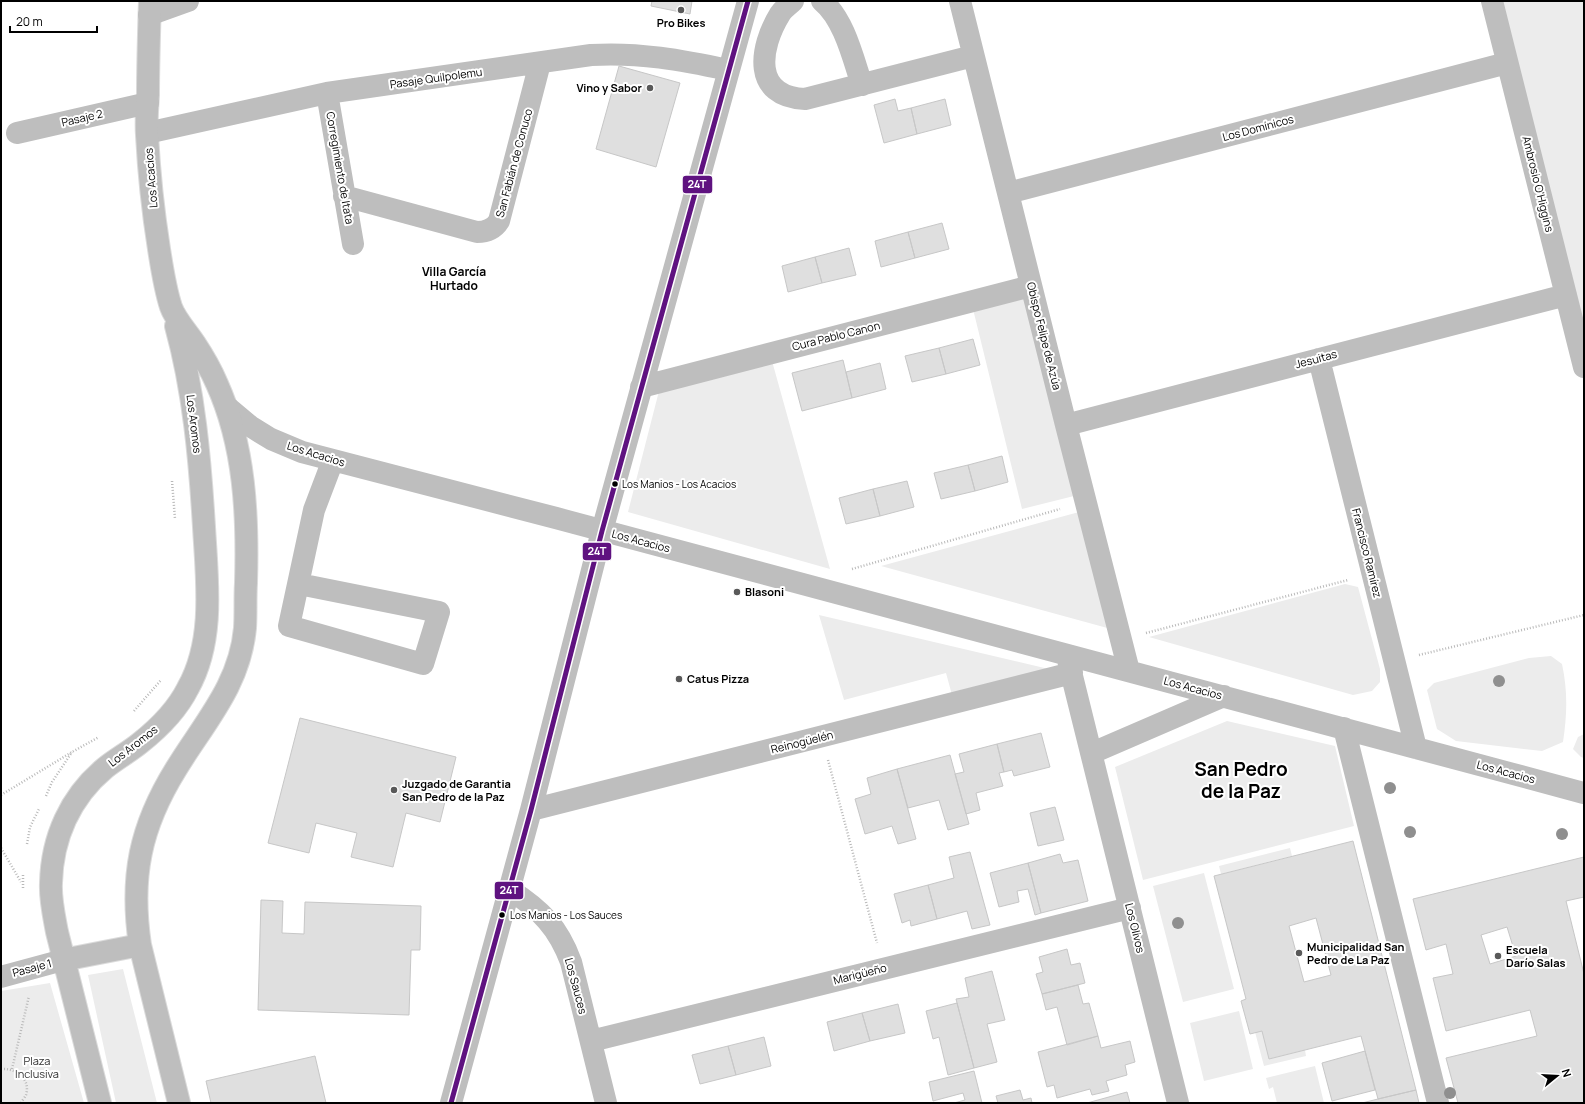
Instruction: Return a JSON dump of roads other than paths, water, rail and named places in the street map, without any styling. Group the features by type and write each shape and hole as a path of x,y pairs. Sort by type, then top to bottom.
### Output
{"street":[{"path":"150,8 188,1"},
{"path":"451,1103 510,890 602,531 748,1"},
{"path":"793,1 781,13 771,32 763,62 768,82 784,96 805,100 973,56"},
{"path":"822,1 830,8 835,16 849,47 862,85"},
{"name":"Obispo Felipe de Azúa","path":"960,1 1129,671"},
{"name":"Ambrosio O'Higgins","path":"1492,1 1584,367"},
{"name":"Los Acacios","path":"150,8 147,133 155,225 171,309 198,348 216,382 226,406 250,426 271,439 302,452 602,531 1070,664 1129,671 1584,793"},
{"name":"Pasaje Quilpolemu","path":"147,133 327,93 591,55 617,53 673,58 728,70"},
{"name":"San Fabián de Conuco","path":"344,196 477,232 490,230 496,226 499,221 540,63"},
{"name":"Los Domínicos","path":"1008,192 1507,63"},
{"name":"Corregimiento de Itata","path":"327,93 353,244"},
{"name":"Pasaje 2","path":"17,132 148,103"},
{"name":"Cura Pablo Canon","path":"641,387 1031,286"},
{"name":"Jesuitas","path":"1066,424 1566,295"},
{"name":"Los Aromos","path":"100,1103 63,960 52,905 51,884 55,846 63,824 74,804 87,785 104,768 139,744 153,732 176,707 188,688 197,668 204,639 207,582 201,479 189,382 182,345 171,309"},
{"name":"Francisco Ramírez","path":"1318,359 1416,748"},
{"path":"179,1103 140,945 136,920 135,889 137,868 148,827 160,798 176,769 220,703 235,670 245,629 247,561 244,506 239,452 226,406"},
{"path":"299,584 439,612 423,664 288,626 299,584 314,510 333,460"},
{"name":"Reinogüelén","path":"531,810 822,737 1070,664"},
{"name":"Los Olivos","path":"1070,664 1178,1103"},
{"path":"1092,754 1224,696"},
{"path":"1344,728 1438,1103"},
{"name":"Los Sauces","path":"510,890 528,901 544,915 556,930 565,945 571,962 606,1103"},
{"name":"Marigüeño","path":"591,1041 1130,908"},
{"name":"Pasaje 1","path":"1,977 63,960 140,945"}],"place":[{"name":"Pro Bikes","path":"681,10"},
{"name":"Vino y Sabor","path":"650,88"},
{"name":"Los Manios - Los Acacios","path":"615,484"},
{"name":"Blasoni","path":"737,592"},
{"name":"Catus Pizza","path":"679,679"},
{"name":"Juzgado de Garantia San Pedro de la Paz","path":"394,790"},
{"name":"Los Manios - Los Sauces","path":"502,915"},
{"name":"Municipalidad San Pedro de La Paz","path":"1299,953"},
{"name":"Escuela Darío Salas","path":"1498,956"}],"district":[{"name":"Villa García Hurtado","path":"454,279"},
{"name":"San Pedro de la Paz","path":"1241,780"}],"park label":[{"name":"Plaza Inclusiva","path":"37,1067"}]}
